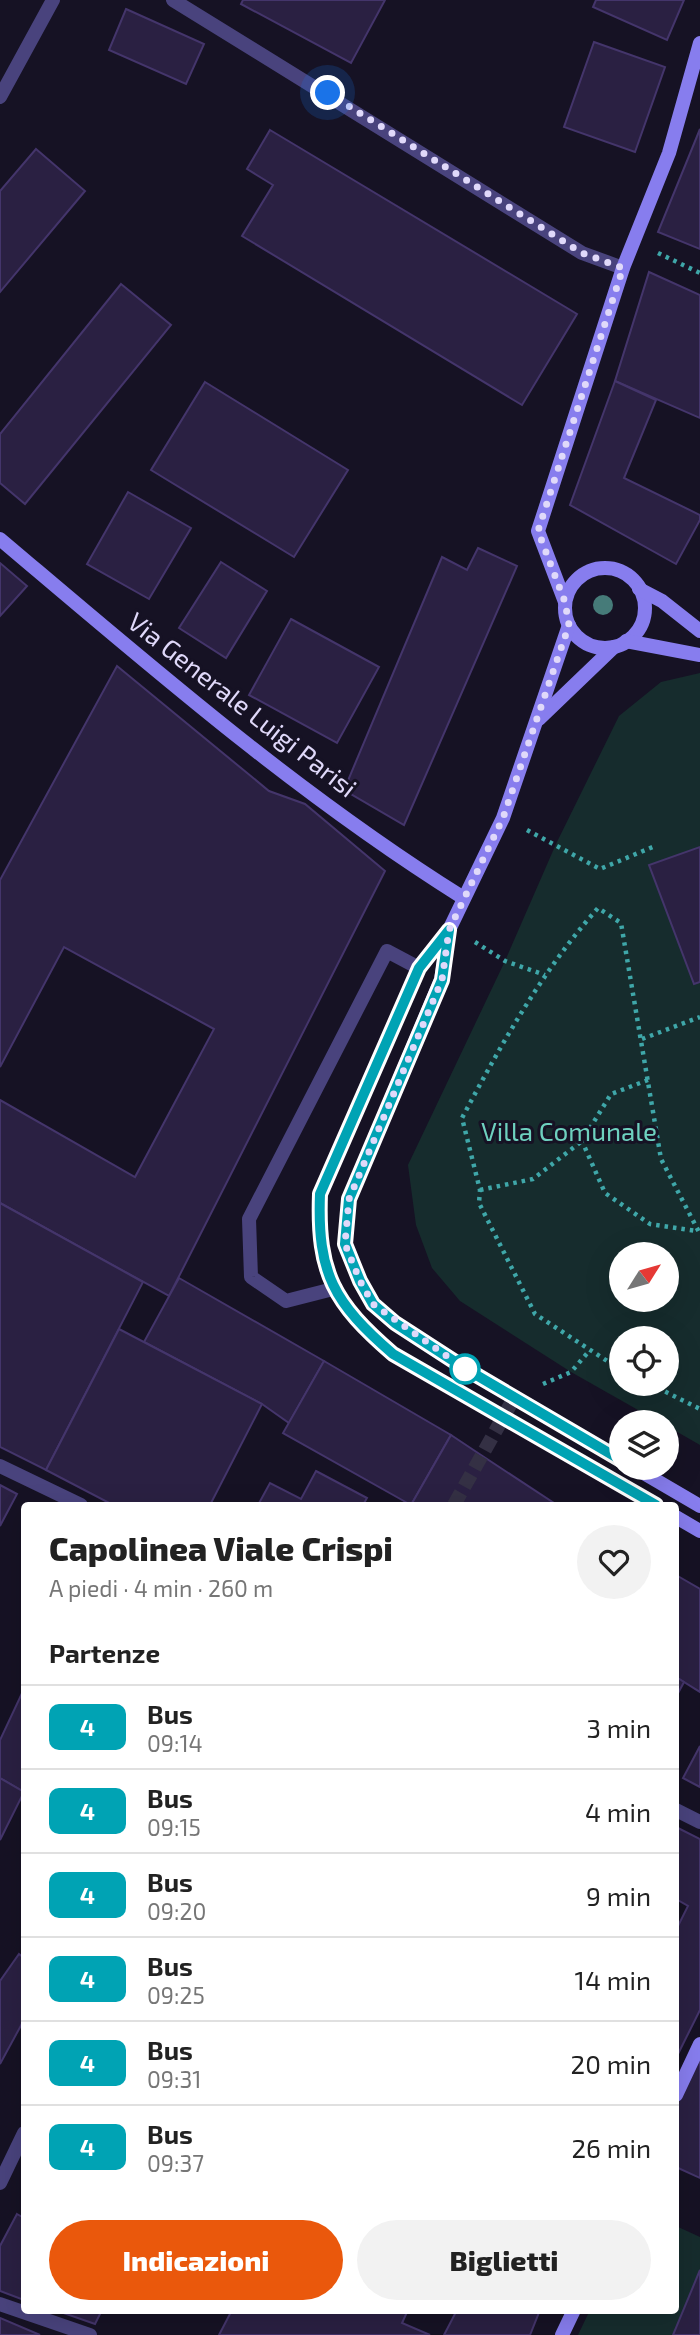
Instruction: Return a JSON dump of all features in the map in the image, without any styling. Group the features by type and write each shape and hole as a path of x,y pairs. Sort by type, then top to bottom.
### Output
{"street":[{"path":"0,97 53,0"},
{"path":"173,0 582,253 623,268"},
{"path":"609,1453 425,1343 373,1304 345,1244 349,1199 442,980 449,930 462,897 503,818 569,625 565,602 538,531 623,268 669,153 700,43"},
{"name":"Via Generale Luigi Parisi","path":"0,539 217,723 400,858 462,897"},
{"path":"565,602 576,580 597,568 622,572 639,589 662,601 700,631"},
{"path":"536,722 635,633 645,612 639,589"},
{"path":"569,625 583,641 604,648 620,644 700,655"},
{"path":"449,930 419,968 320,1194 318,1229 333,1289 356,1322 393,1354 651,1502"},
{"path":"333,1289 286,1301 251,1277 249,1219 387,951 419,968"},
{"path":"0,1466 75,1502"},
{"path":"656,1480 700,1506"},
{"path":"679,1519 700,1531"},
{"path":"679,1812 700,1822"},
{"path":"679,2089 700,2044"},
{"path":"0,2183 21,2139"},
{"path":"0,2304 21,2311"},
{"path":"29,2314 90,2335"},
{"path":"562,2335 571,2314"}],"path":[{"path":"635,242 700,273"},
{"path":"503,818 600,869 655,846"},
{"path":"609,1362 536,1314 479,1203 480,1190 462,1118 507,1032 564,946 597,908 621,923 661,1159 699,1232"},
{"path":"475,942 505,961 545,975"},
{"path":"642,1039 700,1017"},
{"path":"480,1190 533,1180 582,1141 611,1094 648,1080"},
{"path":"582,1141 606,1192 650,1224 699,1232"},
{"path":"514,1398 571,1372 590,1350"},
{"path":"674,1396 700,1409"}],"green space":[{"name":"Villa Comunale","path":"700,673 700,1445 679,1433 679,1410 638,1410 613,1396 679,1396 679,1326 609,1326 609,1394 571,1372 460,1301 432,1268 416,1225 408,1165 505,961 556,844 619,716 661,682"},
{"path":"679,2227 700,2237 700,2270 673,2335 578,2335 588,2314 679,2314"}],"building":[{"path":"243,0 385,0 351,63 241,4"},
{"path":"596,0 684,0 667,40 593,7"},
{"path":"126,9 204,44 186,84 109,50"},
{"path":"594,42 665,67 635,152 564,127"},
{"path":"700,129 700,249 658,232"},
{"path":"270,130 577,314 522,405 242,236 273,185 247,169"},
{"path":"36,149 85,191 0,292 0,191"},
{"path":"649,272 700,295 700,418 615,381"},
{"path":"121,284 171,325 25,504 0,483 0,434"},
{"path":"615,381 656,400 624,478 700,515 700,520 676,564 570,505"},
{"path":"205,382 348,470 294,557 151,470"},
{"path":"128,492 191,528 149,599 87,564"},
{"path":"478,548 517,566 404,825 344,790 442,557 467,570"},
{"path":"221,562 267,591 226,658 179,628"},
{"path":"0,563 27,586 0,616"},
{"path":"291,619 379,667 337,743 249,695"},
{"path":"117,666 269,791 305,804 385,871 169,1296 0,1203 0,1100 135,1177 214,1029 64,947 0,1067 0,880"},
{"path":"700,847 700,982 694,984 649,865"},
{"path":"0,1203 143,1282 46,1470 0,1447"},
{"path":"179,1278 324,1361 289,1423 262,1404 144,1342"},
{"path":"119,1329 262,1404 212,1502 107,1502 46,1470"},
{"path":"324,1361 451,1435 413,1502 406,1502 283,1433"},
{"path":"451,1435 552,1502 413,1502"},
{"path":"316,1471 367,1498 365,1502 260,1502 270,1483 301,1499"},
{"path":"0,1485 17,1494 0,1526"},
{"path":"679,1577 700,1589 700,1692 679,1679"},
{"path":"679,1679 684,1682 679,1691"},
{"path":"21,1695 21,1790 0,1778 0,1740"},
{"path":"700,1746 700,1787 683,1778"},
{"path":"0,1778 21,1790 21,1798 0,1840"},
{"path":"679,1828 700,1839 700,2010 679,2052 679,1924 688,1906 679,1901"},
{"path":"19,1954 21,2026 0,2064 0,1981"},
{"path":"700,2050 700,2178 679,2168 679,2089"},
{"path":"17,2214 21,2216 21,2299 0,2291 0,2246"},
{"path":"700,2270 700,2335 673,2335"},
{"path":"66,2314 100,2314 95,2324"},
{"path":"230,2314 406,2314 402,2323 430,2335 219,2335"},
{"path":"455,2314 538,2314 530,2335 444,2335"},
{"path":"0,2318 40,2335 0,2335"}],"tunnel":[{"path":"456,1502 514,1398"}],"bus line":[{"name":"4","path":"609,1453 466,1369 395,1323 373,1304 345,1244 349,1199 442,980 449,930 419,968 320,1194 318,1229 326,1270 333,1289 356,1322 393,1354 609,1478"},
{"name":"4","path":"612,1480 651,1502"}],"route":[{"path":"328,93 582,253 623,268 538,531 565,602 569,625 503,818 462,897 449,930 442,980 349,1199 345,1244 373,1304 395,1323 465,1369"}]}
